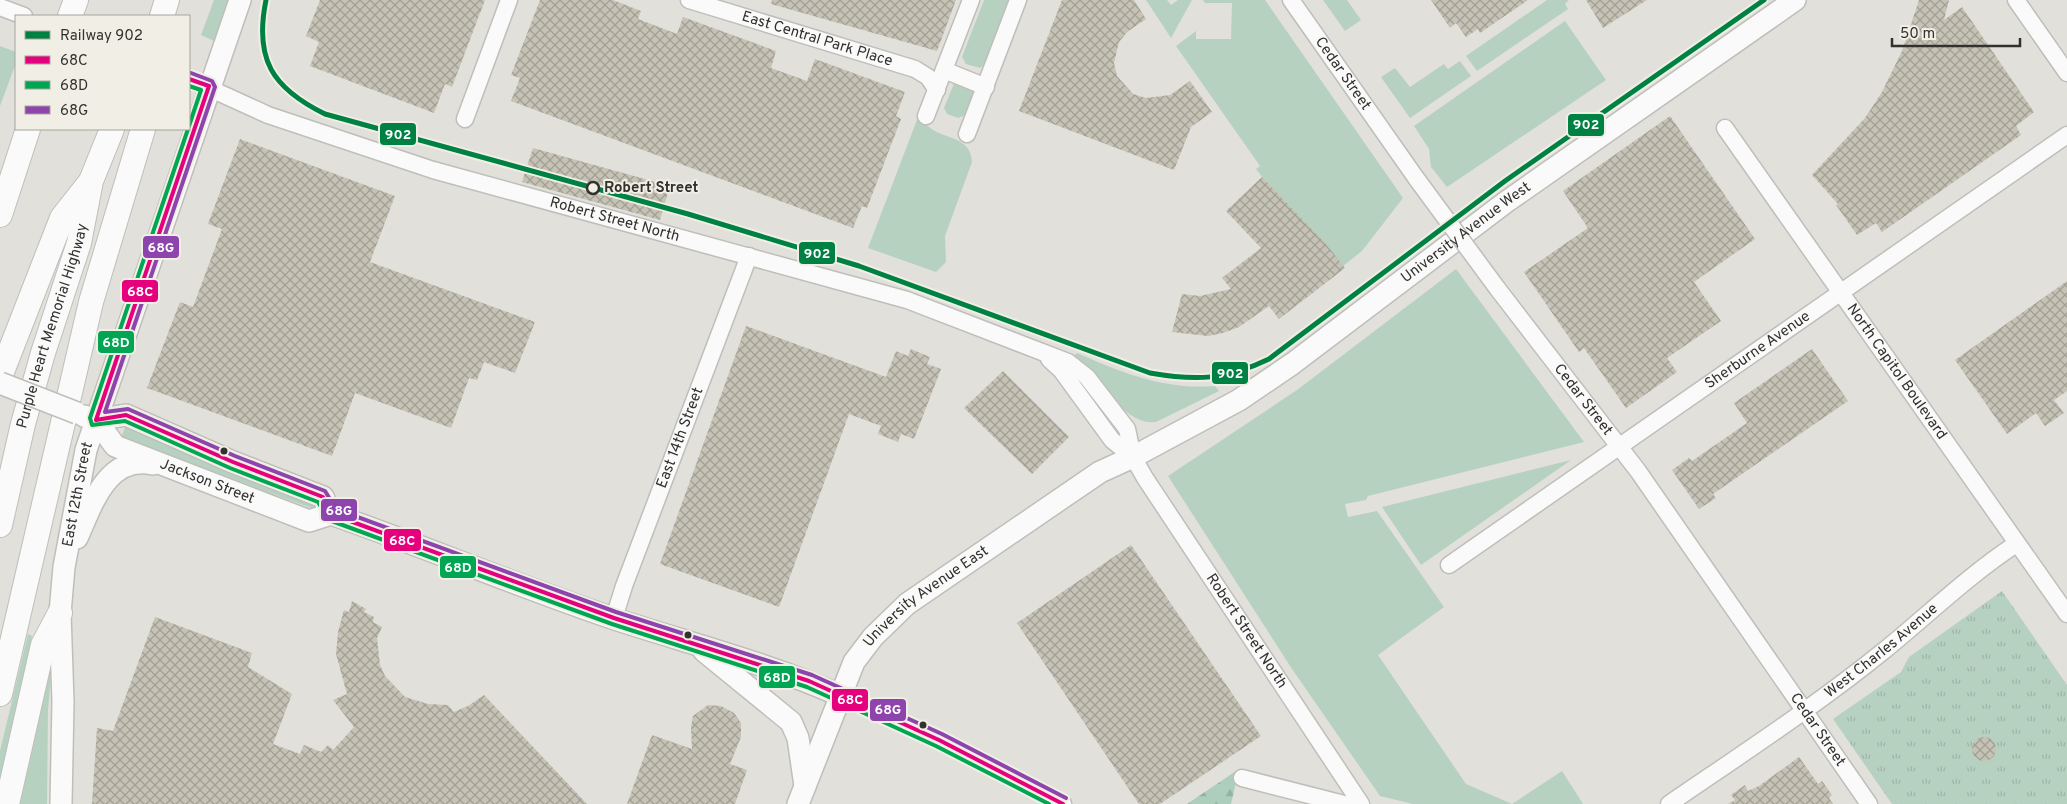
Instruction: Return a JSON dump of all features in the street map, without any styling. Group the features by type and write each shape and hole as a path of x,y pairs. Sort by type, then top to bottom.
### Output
{"highway":[{"path":"70,15 76,0"},
{"path":"162,15 167,0"},
{"path":"0,193 27,130"},
{"path":"0,215 27,130"},
{"name":"Purple Heart Memorial Highway","path":"0,525 23,424 43,352 79,243 91,181 112,130"},
{"path":"0,694 80,344 143,130"},
{"path":"0,377 62,218 91,181"},
{"path":"7,804 18,765 43,645 60,614"}],"main road":[{"name":"East 12th Street","path":"61,804 63,702 60,614 64,567 86,450 86,417 240,0"},
{"name":"University Avenue West","path":"1133,457 1239,400 1292,364 1506,202 1795,0"},
{"path":"0,383 86,417"},
{"name":"Jackson Street","path":"126,415 233,462 322,497 331,514 309,521 115,446 86,417 126,415"},
{"name":"University Avenue East","path":"802,796 854,662 873,637 907,604 1100,472 1133,457"},
{"path":"64,567 96,496 114,472 129,463 142,462 176,469"},
{"path":"331,514 614,618 698,646 767,666 808,681 841,696"},
{"path":"698,646 791,722 798,738 802,796"}],"street":[{"path":"465,119 510,0"},
{"name":"East Central Park Place","path":"689,0 915,69 928,77 936,90"},
{"path":"926,116 971,0"},
{"path":"967,134 1018,0"},
{"name":"Cedar Street","path":"1291,0 1416,178 1497,288 1638,471 1868,804"},
{"path":"2016,0 2067,74"},
{"path":"0,7 21,15"},
{"path":"944,70 986,87"},
{"name":"Robert Street North","path":"190,79 209,86 268,114 433,170 907,300 1043,353 1061,370 1112,440 1133,457 1361,804"},
{"name":"North Capitol Boulevard","path":"1724,128 2067,614"},
{"name":"Sherburne Avenue","path":"1449,565 2067,135"},
{"name":"East 14th Street","path":"614,618 624,586 749,256"},
{"name":"West Charles Avenue","path":"1669,804 1804,710 1886,649 1986,563 2016,544"},
{"path":"841,696 939,740 1063,804"},
{"path":"1242,778 1344,804"}],"green space":[{"path":"214,0 229,0 214,41 201,35"},
{"path":"984,0 1009,0 985,65 980,68 966,64 962,57"},
{"path":"1146,0 1167,0 1171,5 1178,0 1192,0 1171,38"},
{"path":"1203,0 1265,0 1403,198 1362,251 1343,266 1262,177 1256,169 1260,166 1176,46 1196,31 1196,39 1231,39 1232,3 1205,3"},
{"path":"1323,0 1347,0 1361,20 1345,31"},
{"path":"1547,0 1569,0 1565,4 1568,9 1477,71 1466,56"},
{"path":"1565,21 1606,80 1447,187 1431,167 1429,149 1414,126"},
{"path":"0,46 15,52 15,66 0,106"},
{"path":"1460,61 1471,76 1410,118 1381,77 1395,68 1410,87 1444,64 1448,69"},
{"path":"955,81 975,91 966,115 958,118 947,114 944,108"},
{"path":"920,112 924,122 931,129 965,145 970,152 972,162 945,236 946,262 936,272 868,248"},
{"path":"1456,269 1584,442 1368,496 1366,500 1345,504 1348,517 1377,511 1444,607 1378,655 1466,784 1512,804 1413,804 1380,796 1292,669 1168,476 1297,390"},
{"path":"1077,353 1127,373 1161,383 1197,387 1215,386 1219,391 1156,422 1144,421 1133,416 1111,398 1074,356"},
{"path":"126,425 316,504 314,509 121,438"},
{"path":"1571,460 1421,565 1382,507"},
{"path":"2002,591 2067,685 2067,804 1892,804 1833,719 1901,672 1909,657"},
{"path":"28,634 32,636 24,702 0,804 0,751"},
{"path":"53,650 48,711 47,804 14,804"},
{"path":"1239,769 1231,804 1187,804"},
{"path":"1562,771 1583,804 1512,804"}],"building":[{"path":"320,0 485,0 452,87 445,84 434,113 310,66 319,42 306,36"},
{"path":"540,0 613,0 641,11 638,19 677,34 683,17 776,51 771,68 807,81 815,59 905,92 896,116 901,119 867,208 862,206 853,228 511,101 520,78 511,75"},
{"path":"772,0 956,0 937,51 771,4"},
{"path":"1062,0 1134,0 1146,19 1127,32 1119,42 1114,63 1117,76 1133,94 1146,98 1170,95 1190,81 1212,112 1191,127 1174,170 1019,111"},
{"path":"1431,0 1528,0 1480,33 1478,29 1466,37 1456,23 1450,28"},
{"path":"1586,0 1647,0 1603,28"},
{"path":"1919,0 1949,0 1944,20 1962,7 2034,112 2016,126 2021,135 1882,232 1876,223 1857,235 1836,205 1838,204 1812,175 1865,118 1882,92 1902,51"},
{"path":"1670,116 1755,239 1694,282 1721,321 1667,358 1677,372 1626,408 1584,348 1579,352 1524,272 1588,228 1563,191"},
{"path":"240,139 395,196 370,262 535,322 515,373 484,362 477,380 469,378 451,428 355,393 332,456 147,388 180,302 193,307 222,229 208,224"},
{"path":"533,148 670,186 660,220 522,182"},
{"path":"1262,177 1326,244 1345,268 1279,319 1269,306 1239,327 1223,333 1208,336 1172,332 1182,294 1200,296 1231,289 1222,278 1261,248 1226,211"},
{"path":"2067,281 2067,391 2054,400 2064,413 2045,426 2036,413 2007,434 1955,360"},
{"path":"746,326 886,377 896,351 908,356 911,349 930,357 927,364 941,369 914,439 901,434 898,442 878,434 881,426 849,414 779,607 660,564"},
{"path":"1812,349 1848,401 1713,494 1716,498 1699,509 1672,470 1689,458 1692,461 1747,423 1734,403"},
{"path":"1003,371 1069,437 1032,474 964,408"},
{"path":"1131,545 1261,736 1160,804 1139,804 1017,623"},
{"path":"352,601 366,609 364,612 374,617 373,622 382,627 377,638 380,665 385,676 405,697 428,704 448,705 454,712 468,706 484,695 587,804 92,804 97,728 113,731 155,617 252,653 248,667 292,694 273,744 300,754 304,745 321,752 328,745 333,750 354,727 333,700 347,694 336,654 338,632 344,610 349,612"},
{"path":"708,705 721,706 734,713 741,723 741,737 730,764 747,770 735,804 627,804 652,735 692,749 691,727 693,716"},
{"path":"1984,737 1993,740 1996,749 1993,758 1984,761 1975,758 1972,749 1975,740"},
{"path":"1799,757 1818,784 1822,781 1832,795 1829,798 1833,804 1728,804 1735,800 1731,795 1745,785 1748,791 1759,786"}],"rail line":[{"name":"902","path":"266,0 263,39 265,55 271,69 292,94 325,114 688,214 859,266 1150,373 1197,378 1225,375 1269,359 1505,181 1764,0"}],"transit line":[{"name":"68G","path":"191,73 212,81 215,87 105,412 128,409 235,456 325,491 336,509 616,612 812,675 942,734 1066,798"},
{"name":"68C","path":"190,79 209,86 96,420 126,415 233,462 323,497 331,514 614,618 809,681 939,740 1063,804"},
{"name":"68D","path":"190,86 201,90 190,123"},
{"name":"68D","path":"188,130 90,418 92,425 125,421 230,468 318,502 329,520 612,624 807,687 936,746 1049,804"}],"place":[{"name":"Robert Street","path":"593,188"}]}
